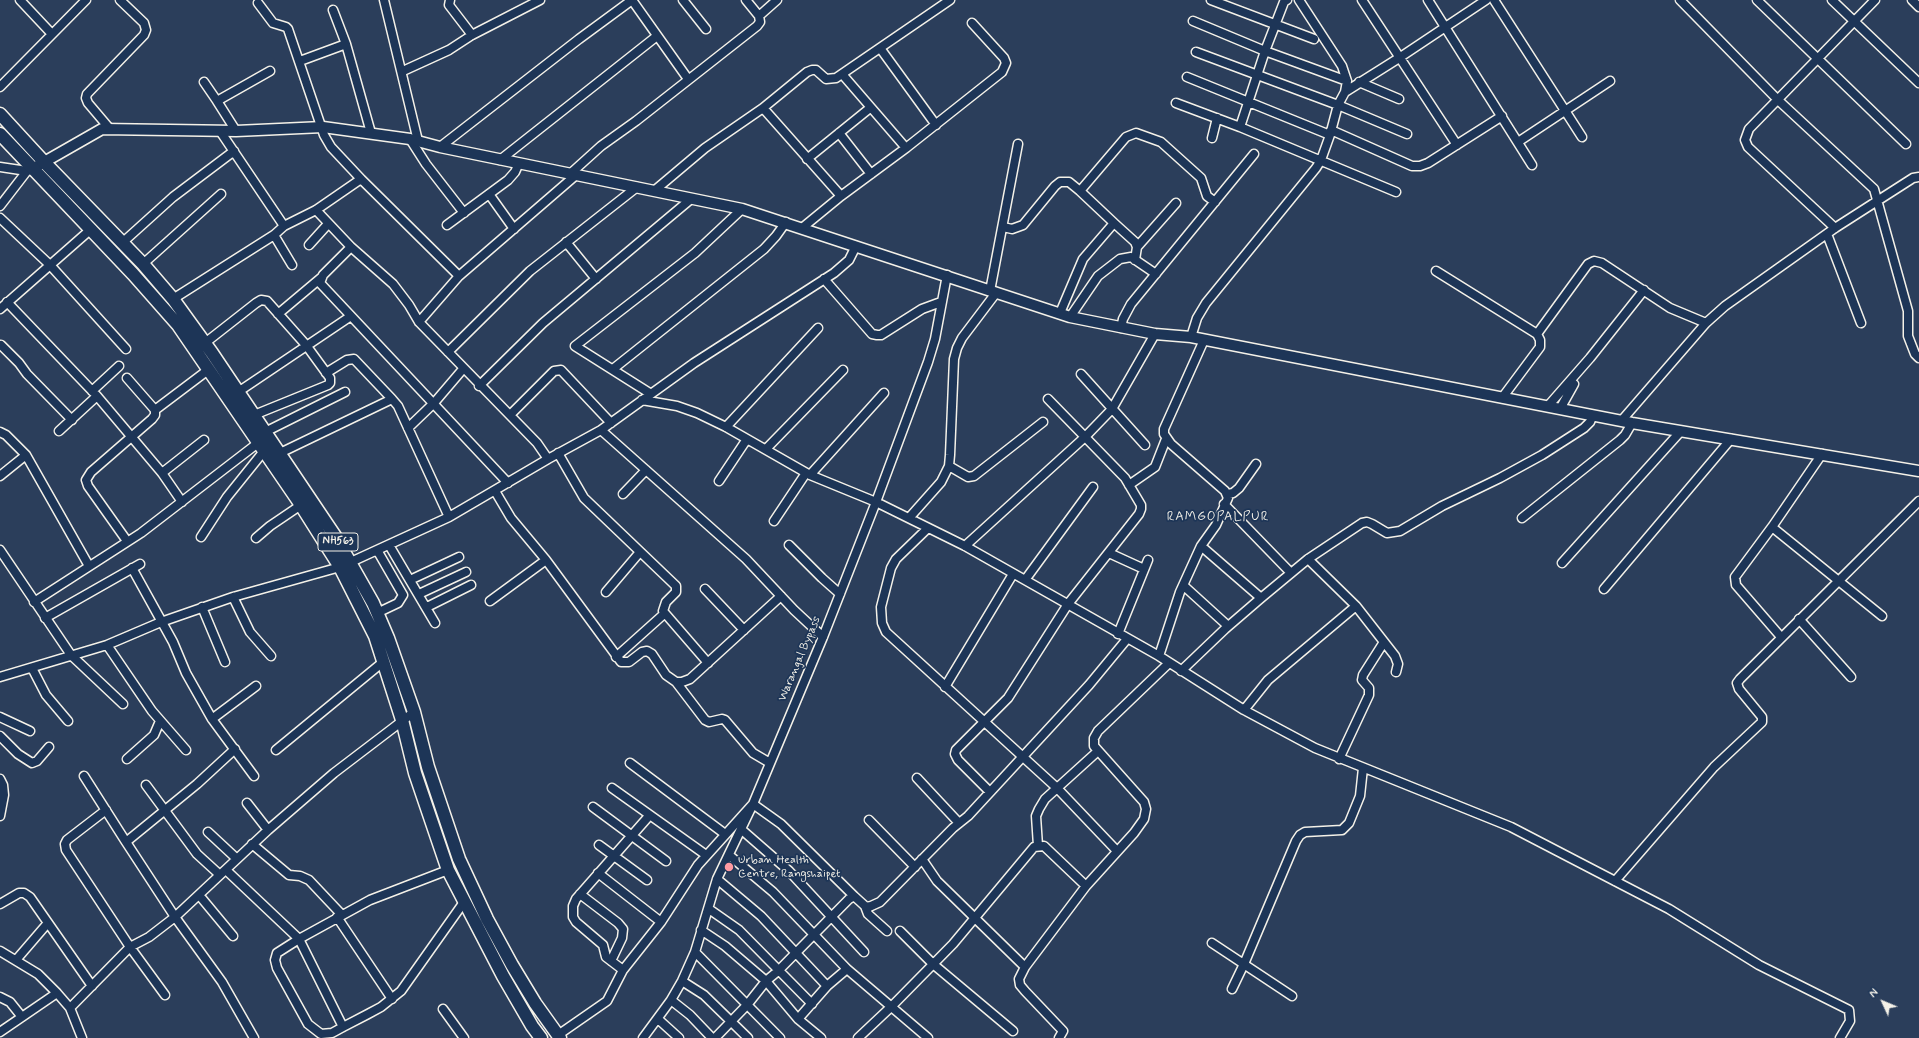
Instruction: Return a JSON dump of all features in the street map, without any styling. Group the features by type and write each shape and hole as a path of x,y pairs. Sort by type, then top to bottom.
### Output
{"highway":[{"name":"NH563","path":"0,114 45,163 143,264 173,299 205,343 335,536 345,565 371,626 402,720 415,773 448,870 503,976 532,1026 541,1038"},
{"name":"NH563","path":"0,134 30,170 90,230 178,325 377,613 414,712 428,767 459,859 487,919 512,964 535,1003 559,1037"}],"main road":[{"path":"30,170 45,163 92,133 110,128 236,131 322,127 371,133 414,140 500,160 742,209 786,222 1065,315 1121,328 1155,334 1191,337 1632,423 1919,471"}],"street":[{"path":"20,0 51,34"},
{"path":"0,87 86,0"},
{"path":"110,128 88,103 86,98 146,30 144,23 120,0"},
{"path":"384,0 403,71 414,140 426,164 464,213"},
{"path":"450,0 449,5 472,36"},
{"path":"403,71 449,50 540,0"},
{"path":"440,147 567,48 632,0 688,79"},
{"path":"683,0 706,29"},
{"path":"418,322 460,276 514,229 601,146 636,122 756,26 760,22 759,16 746,0"},
{"path":"759,16 777,0"},
{"path":"654,191 705,148 763,108 812,70 816,70 826,79 830,80 842,74 950,0"},
{"path":"1211,0 1274,26 1314,39"},
{"path":"1240,127 1256,76 1284,0"},
{"path":"1191,337 1196,318 1206,303 1316,168 1321,160 1338,105 1345,92 1346,81 1342,66 1299,0"},
{"path":"1362,0 1457,145"},
{"path":"1428,0 1532,165"},
{"path":"1345,92 1486,0"},
{"path":"1494,0 1582,137"},
{"path":"1680,0 1778,100 1874,189 1908,311 1908,336 1915,354 1919,358"},
{"path":"1757,0 1906,144"},
{"path":"1832,0 1919,83"},
{"path":"1835,228 1748,147 1745,140 1749,129 1875,0"},
{"path":"1912,0 1919,7"},
{"path":"258,3 273,23 286,26 288,29 324,135 332,147 361,179 460,276"},
{"path":"333,10 346,44 371,133"},
{"path":"1193,21 1265,51 1346,81"},
{"path":"802,228 841,196 936,125 1005,68 1006,63 1004,58 972,23"},
{"path":"500,160 657,36"},
{"path":"300,61 346,44"},
{"path":"880,48 936,125"},
{"path":"1196,52 1256,76 1338,105 1407,134"},
{"path":"217,101 270,71"},
{"path":"842,74 906,148"},
{"path":"1187,77 1412,166 1420,166 1428,163 1502,116"},
{"path":"1518,142 1610,81"},
{"path":"204,82 236,131"},
{"path":"1359,82 1399,99"},
{"path":"1176,104 1240,127 1396,192"},
{"path":"763,108 841,196"},
{"path":"807,158 870,108"},
{"path":"1212,138 1217,118"},
{"path":"220,131 284,226"},
{"path":"839,133 871,174"},
{"path":"1080,190 1126,137 1136,133 1161,142 1201,178 1207,196 1215,202"},
{"path":"909,518 941,482 948,466 950,455 954,359 962,338 993,292 1018,144"},
{"path":"122,243 173,197 234,151"},
{"path":"1121,328 1126,311 1254,154"},
{"path":"447,225 508,180 515,172 519,163"},
{"path":"0,167 30,170"},
{"path":"0,206 30,170"},
{"path":"1622,420 1706,323 1725,306 1835,228 1913,178 1919,178"},
{"path":"173,299 274,235 284,226 316,210 361,179"},
{"path":"1003,227 1012,229 1023,225 1060,182 1069,182 1080,190 1135,242 1137,246"},
{"path":"448,352 530,271 636,187"},
{"path":"143,264 221,194"},
{"path":"489,194 514,229"},
{"path":"479,386 543,323 691,199"},
{"path":"1135,260 1137,246 1176,203"},
{"path":"651,394 575,346 695,253 742,209"},
{"path":"316,210 351,247 400,293 418,322 479,386 537,442 548,458"},
{"path":"0,218 50,265 126,349"},
{"path":"613,369 764,249 786,222"},
{"path":"1065,315 1084,259 1114,223"},
{"path":"309,245 328,224"},
{"path":"0,309 90,230"},
{"path":"1827,234 1861,323"},
{"path":"274,235 292,265"},
{"path":"566,242 596,279"},
{"path":"0,677 107,645 161,622 202,607 345,565 449,517 508,484 548,458 601,430 642,400 754,324 824,279 846,263 856,246"},
{"path":"278,314 323,275 351,247"},
{"path":"1065,315 1098,276 1120,259 1131,257 1156,274"},
{"path":"1537,334 1588,264 1594,261 1602,262 1670,308 1706,323"},
{"path":"1436,271 1537,334 1540,340 1540,347 1502,398"},
{"path":"323,275 320,279 320,283 434,403 508,484"},
{"name":"Warangal Bypass","path":"643,1038 671,1000 682,981 695,952 701,930 710,909 718,879 742,830 823,637 876,502 928,362 935,339 946,275"},
{"path":"824,279 872,334 877,335 881,335 922,308 941,302"},
{"path":"1548,406 1590,358 1644,290"},
{"path":"205,343 261,300 267,301 306,345 331,380 328,385 254,415"},
{"path":"7,302 95,393 162,473 182,502"},
{"path":"238,392 351,316"},
{"path":"726,427 818,328"},
{"path":"965,546 1085,437 1112,409 1155,334"},
{"path":"1129,485 1155,467 1166,439 1164,429 1204,340"},
{"path":"1,345 72,420"},
{"path":"326,373 347,360 354,359 398,406 449,517"},
{"path":"59,431 72,420 120,366"},
{"path":"408,428 434,403 463,369"},
{"path":"127,541 88,486 86,480 91,472 152,419 155,415 155,410 208,370"},
{"path":"510,415 554,371 561,370 611,423"},
{"path":"766,449 843,370"},
{"path":"1081,374 1145,445"},
{"path":"127,378 155,410"},
{"path":"1560,409 1574,384"},
{"path":"265,432 345,392"},
{"path":"774,522 808,474 884,393"},
{"path":"280,453 392,399"},
{"path":"990,792 958,760 955,754 960,745 1003,705 1068,604 1109,553 1141,509 1141,505 1129,485 1048,399"},
{"path":"642,400 677,406 697,413 726,427 808,474 876,502 965,546 1159,656 1181,672 1244,710 1315,748 1339,759 1511,827 1615,881 1669,910 1759,965 1849,1010 1850,1021 1840,1038"},
{"path":"1181,672 1228,626 1308,559 1362,523 1367,522 1372,524 1387,533 1400,531 1442,506 1500,478 1542,454 1584,428 1590,422 1593,415"},
{"path":"948,466 968,477 974,476 1043,422"},
{"path":"1522,518 1620,440 1625,435 1632,423"},
{"path":"601,430 746,559 823,637"},
{"path":"1562,563 1682,431"},
{"path":"0,432 6,435 26,455 89,566"},
{"path":"1166,439 1228,494"},
{"path":"1604,589 1731,439"},
{"path":"162,473 204,440"},
{"path":"719,481 748,440"},
{"path":"34,602 141,533 182,502 261,447"},
{"path":"201,536 261,447"},
{"path":"558,453 584,498 676,586 676,592 663,607 664,614 708,663"},
{"path":"1781,637 1734,581 1737,572 1772,527 1822,454"},
{"path":"0,476 26,455"},
{"path":"1228,494 1233,493 1239,488 1256,464"},
{"path":"624,494 646,470"},
{"path":"1025,580 1093,487"},
{"path":"495,491 511,518 546,560 621,662 625,663 647,651 652,654 666,675 676,682 705,720 709,722 722,719 725,720 753,753 770,763"},
{"path":"1159,656 1180,592 1201,546 1216,524 1228,498 1228,494"},
{"path":"1615,881 1710,771 1762,722 1762,717 1739,689 1737,683 1837,580 1919,502"},
{"path":"1224,504 1291,573"},
{"path":"256,538 270,526 301,505"},
{"path":"1772,527 1882,616"},
{"path":"928,528 896,559 888,580 880,615 886,632 1057,788 1117,851"},
{"path":"390,545 435,623"},
{"path":"790,545 840,594"},
{"path":"1201,546 1261,598"},
{"path":"0,550 71,655 123,704"},
{"path":"377,550 403,595 398,603 377,613"},
{"path":"606,592 640,552"},
{"path":"1109,553 1144,569"},
{"path":"410,580 459,557"},
{"path":"1308,559 1356,606 1398,661 1396,672"},
{"path":"490,601 546,560"},
{"path":"1118,634 1148,560"},
{"path":"45,618 140,564"},
{"path":"132,568 173,642 186,673 212,719 254,776"},
{"path":"419,594 466,572"},
{"path":"945,687 1013,574"},
{"path":"427,607 471,585"},
{"path":"1184,586 1228,626"},
{"path":"705,589 744,630"},
{"path":"676,682 682,682 690,679 781,596"},
{"path":"233,597 250,632 270,656"},
{"path":"1244,710 1268,680 1356,606"},
{"path":"202,607 225,662"},
{"path":"616,657 664,614"},
{"path":"1798,619 1851,677"},
{"path":"865,906 869,907 880,902 990,792 1089,685 1127,639"},
{"path":"1339,759 1369,695 1369,688 1362,680 1363,675 1384,642"},
{"path":"107,645 160,721 186,750"},
{"path":"276,750 383,662"},
{"path":"1070,1038 1061,1035 1020,985 1019,979 1024,967 1086,886 1140,825 1146,815 1144,802 1098,751 1093,742 1098,731 1169,663"},
{"path":"32,668 42,689 68,721"},
{"path":"212,719 256,686"},
{"path":"70,1008 130,947 149,936 175,917 252,844 334,773 414,712"},
{"path":"0,726 0,717 30,731"},
{"path":"127,759 154,735 160,721"},
{"path":"0,736 18,754 32,763 37,761 49,747"},
{"path":"126,842 197,784 234,749"},
{"path":"1038,846 1036,816 1045,799 1098,751"},
{"path":"630,763 725,834"},
{"path":"1232,989 1296,841 1300,835 1305,832 1342,830 1349,823 1360,796 1363,768"},
{"path":"84,776 175,917 222,982 254,1038"},
{"path":"917,778 959,823"},
{"path":"0,779 3,785 4,795 0,816"},
{"path":"146,785 197,854 223,872 299,939 343,1027"},
{"path":"612,788 649,816 706,855"},
{"path":"247,803 268,830"},
{"path":"559,1037 607,1002 623,970 661,922 706,855 753,804 782,824 865,906 868,914 887,932"},
{"path":"594,807 666,861"},
{"path":"106,810 70,837 65,844 69,857 130,947 165,995"},
{"path":"623,970 610,961 605,955 605,948 603,945 574,919 574,902 649,816"},
{"path":"869,820 915,867"},
{"path":"742,830 789,871 864,952"},
{"path":"208,832 237,859"},
{"path":"252,844 286,873 293,876 300,876 308,880 340,916 392,999"},
{"path":"598,845 648,880"},
{"path":"858,1038 933,964 975,918 1029,852 1038,846 1044,846 1086,886"},
{"path":"729,855 773,892 847,969 928,1038"},
{"path":"922,859 937,881 1024,967"},
{"path":"448,870 370,900 299,939 276,955 274,960 277,968 312,1028 320,1034 333,1035 343,1027 392,999 401,991 464,902"},
{"path":"598,873 661,922"},
{"path":"718,879 761,916 827,986"},
{"path":"0,904 11,896 19,893 24,893 30,897 47,924 92,986"},
{"path":"580,894 618,923 623,929 622,938 610,961"},
{"path":"199,895 233,936"},
{"path":"671,1000 690,1015 713,1038 747,1005 766,981 796,954 830,917 854,896"},
{"path":"710,909 739,930 812,1004"},
{"path":"16,960 47,924"},
{"path":"701,930 725,946 766,981 798,1019 821,1038"},
{"path":"900,931 933,964 1013,1031"},
{"path":"1212,942 1292,996"},
{"path":"0,951 45,979 70,1008 82,1038"},
{"path":"695,952 780,1038"},
{"path":"798,1019 827,986 847,969"},
{"path":"682,981 704,995 748,1038"},
{"path":"0,1032 58,993"},
{"path":"0,997 10,1002 22,1017"},
{"path":"443,1009 464,1038"},
{"path":"658,1019 679,1038"}],"place":[{"name":"Urban Health Centre, Rangshaipet","path":"729,867"}],"district":[{"name":"RAMGOPALPUR","path":"1218,517"}]}
